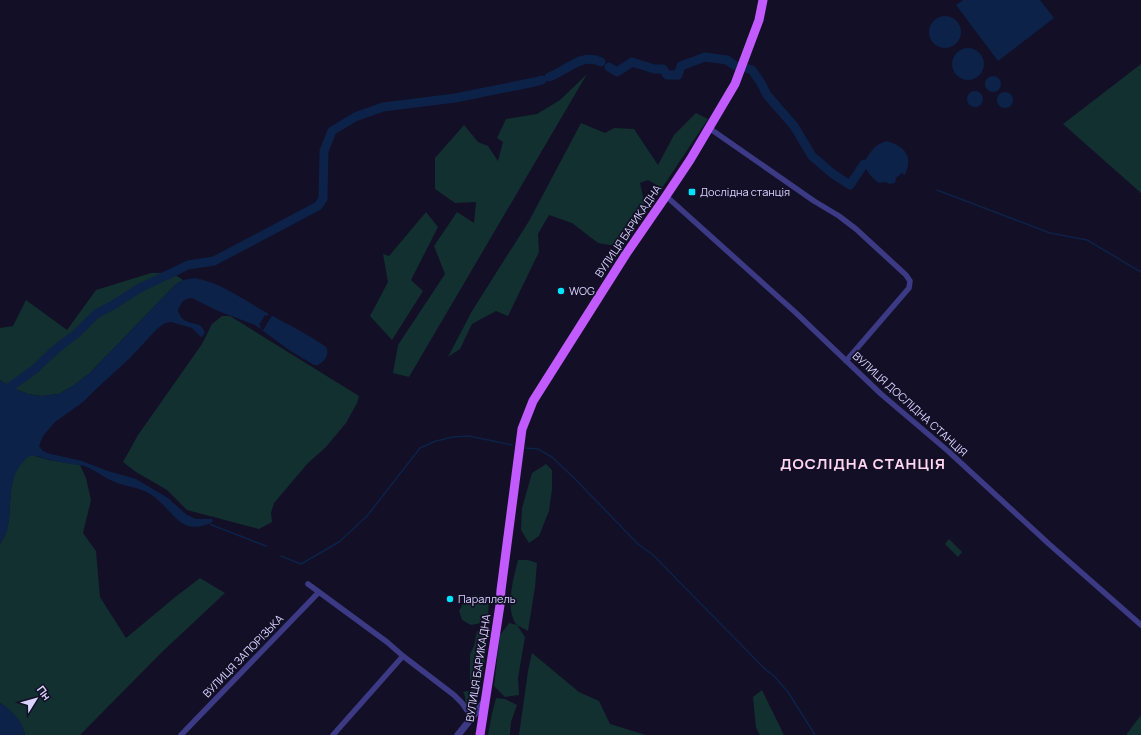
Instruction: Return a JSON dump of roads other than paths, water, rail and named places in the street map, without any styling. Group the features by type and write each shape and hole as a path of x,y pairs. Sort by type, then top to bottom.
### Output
{"main road":[{"name":"ВУЛИЦЯ БАРИКАДНА","path":"480,735 500,605 522,429 533,401 541,388 626,254 666,196 736,84 758,20 763,0"}],"street":[{"path":"709,128 814,201 839,216 906,274 910,281 909,288 846,360"},
{"name":"ВУЛИЦЯ ДОСЛІДНА СТАНЦІЯ","path":"666,196 795,312 881,394 948,451 1141,625"},
{"path":"308,584 387,642 454,695 462,702 472,718"},
{"name":"ВУЛИЦЯ ЗАПОРІЗЬКА","path":"181,735 318,592"},
{"path":"333,735 403,656"},
{"path":"458,735 485,701"}],"water":[{"path":"963,0 1040,0 1054,18 998,61 956,5"},
{"path":"945,16 951,17 958,23 961,32 960,38 954,45 945,48 939,47 932,41 929,32 930,26 936,19"},
{"path":"968,48 974,49 981,55 984,64 983,70 977,77 968,80 962,79 955,73 952,64 953,58 959,51"},
{"path":"990,76 996,76 1001,81 999,90 996,92 990,92 985,87 985,81"},
{"path":"975,91 982,96 983,99 978,106 975,107 968,102 967,99 972,92"},
{"path":"1002,92 1008,92 1013,97 1011,106 1008,108 1002,108 997,103 997,97"},
{"path":"887,141 894,143 903,149 908,157 905,175 902,173 896,178 895,183 889,184 886,182 879,183 872,177 865,166 867,158 874,148"},
{"path":"195,278 205,280 224,288 312,338 326,347 326,358 318,365 314,365 289,350 255,325 218,311 192,298 186,299 181,303 178,310 180,316 188,322 200,325 205,333 202,337 192,328 171,322 165,323 157,329 130,358 83,402 55,422 43,436 39,446 47,453 82,461 105,470 136,479 168,498 187,515 196,519 212,519 213,521 207,525 194,527 188,526 178,520 155,497 137,488 119,484 85,466 30,456 24,461 14,477 9,521 6,534 0,544 0,380 10,387 28,394 41,396 59,394 73,386 90,373 175,285 183,280"},
{"path":"0,703 16,716 22,725 25,735 0,735"}],"waterway":[{"path":"609,67 617,72 632,62 654,69 663,69 667,75 678,75 681,66 705,57 727,60 737,66"},
{"path":"549,77 587,59 601,62"},
{"path":"746,68 752,70 767,95 794,126 812,156 833,174 850,185 864,164"},
{"path":"10,387 35,369 55,350 77,333 96,314 138,289 188,265 214,261 318,206 323,199 324,151 332,131 355,117 383,107 455,98 542,80"},
{"path":"937,190 1050,233 1087,240 1141,272"},
{"path":"281,556 301,564 339,542 367,516 420,448 436,441 453,437 469,436 512,445"},
{"path":"525,448 538,449 552,457 638,544 653,555 765,669 774,676 788,692 815,735"},
{"path":"210,524 266,546"}],"place":[{"name":"Дослідна станція","path":"692,192"},
{"name":"WOG","path":"561,291"},
{"name":"Параллель","path":"450,599"}],"district":[{"name":"ДОСЛІДНА СТАНЦІЯ","path":"863,464"}]}
